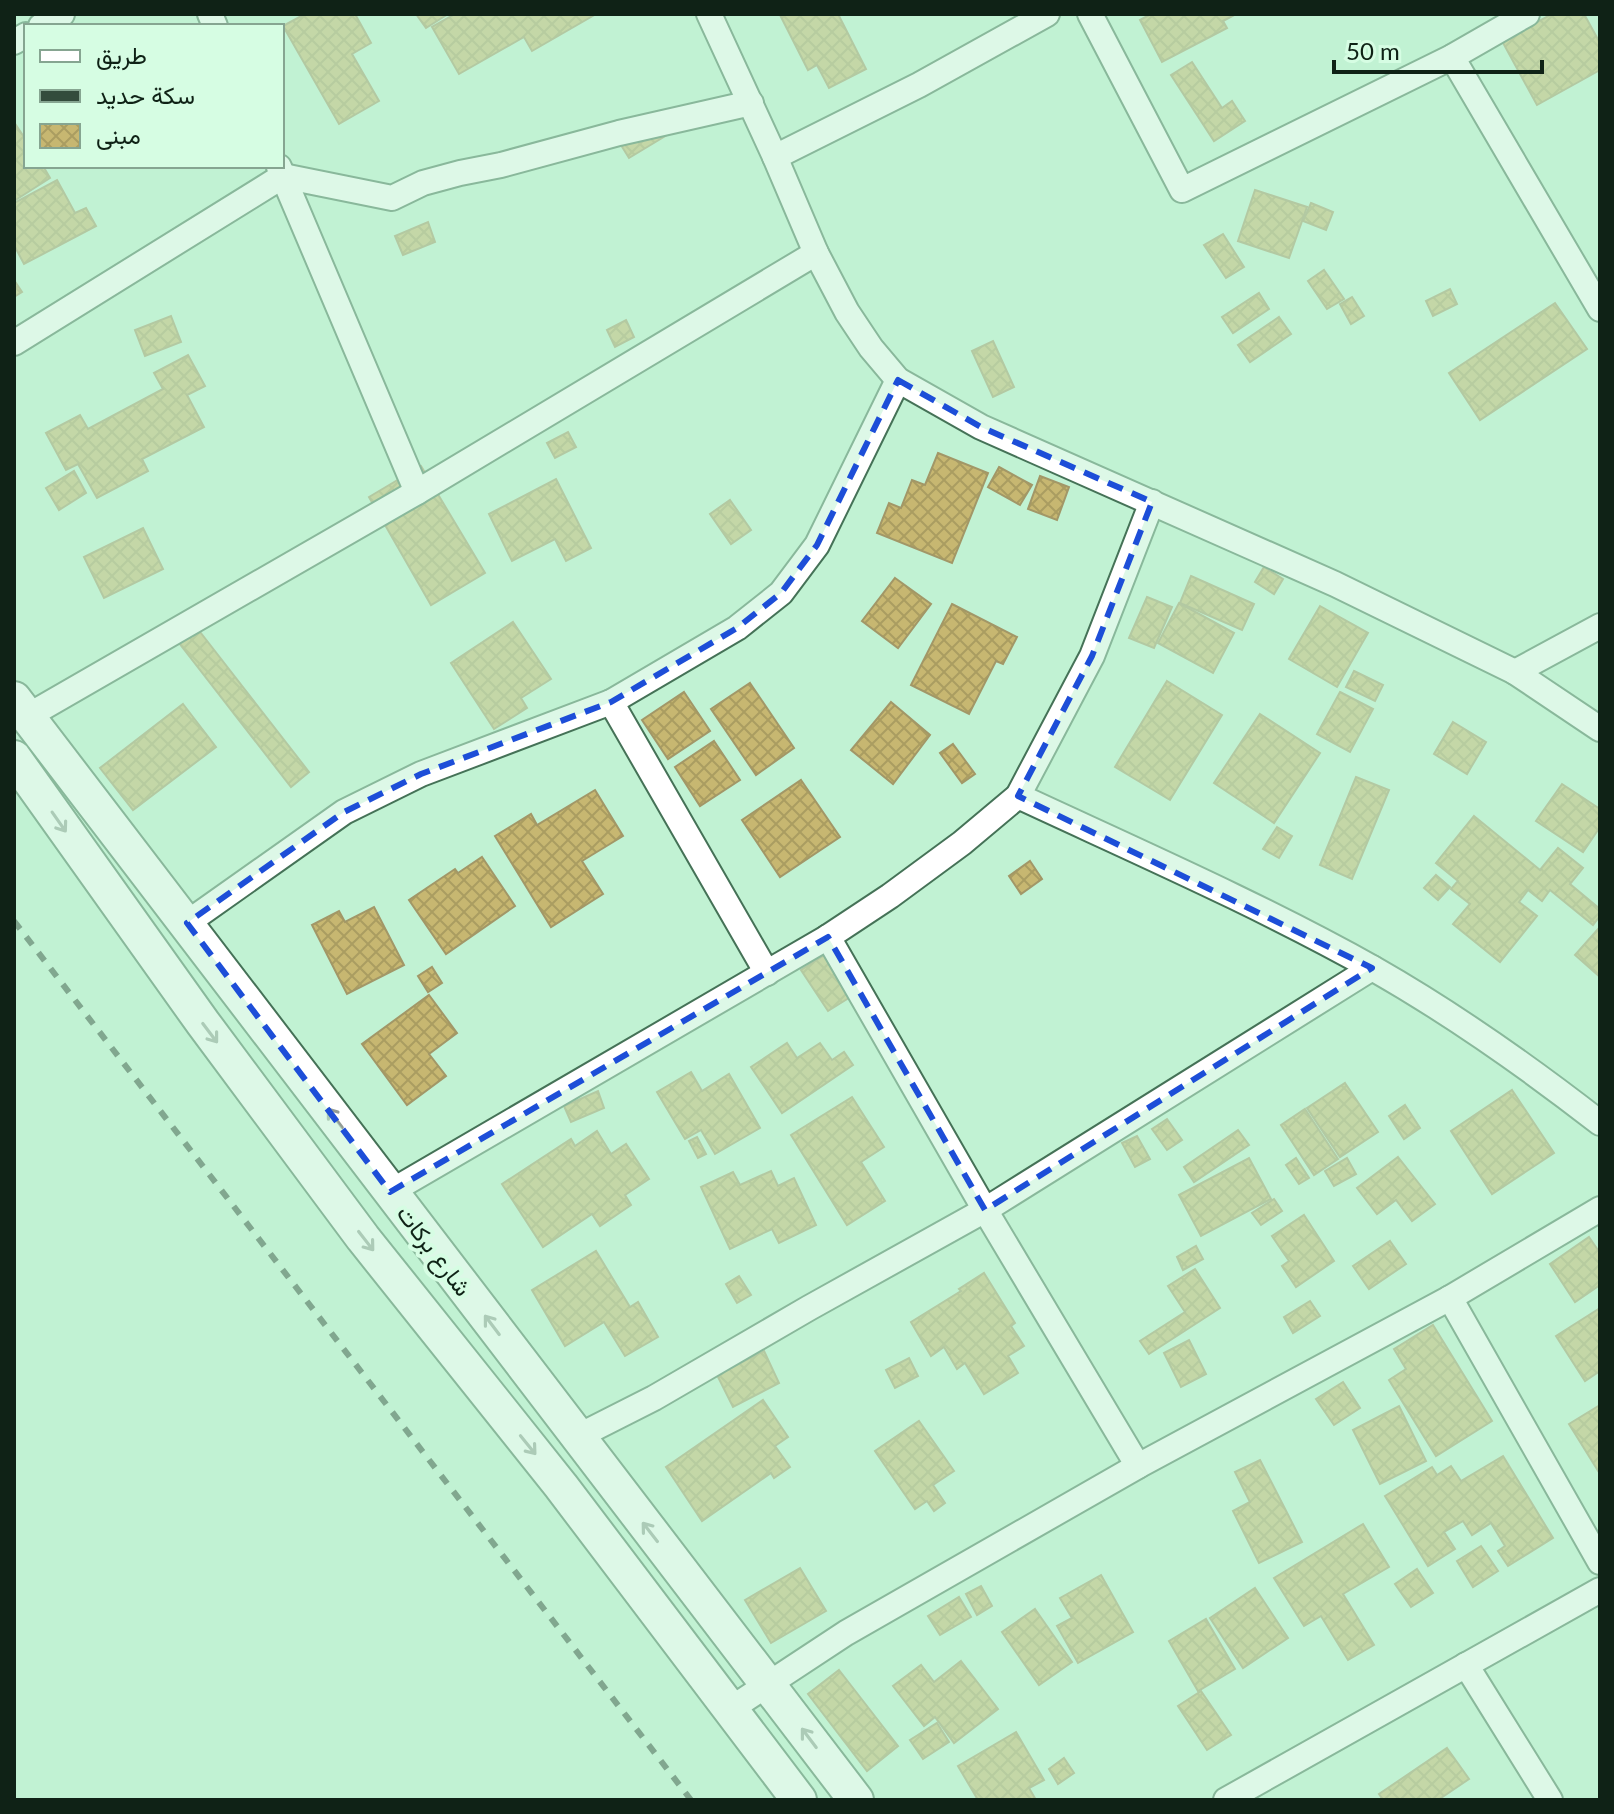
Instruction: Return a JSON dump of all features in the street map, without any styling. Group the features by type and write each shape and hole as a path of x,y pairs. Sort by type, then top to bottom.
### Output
{"main road":[{"name":"شارع بركات","path":"21,707 856,1800"},
{"name":"شارع بركات","path":"14,758 203,1023 363,1238 561,1486 799,1800"}],"street":[{"path":"44,24 62,14"},
{"path":"709,14 816,253 847,312 898,380 981,427 1335,584 1515,672 1600,729"},
{"path":"775,157 919,85 1047,14"},
{"path":"1090,14 1182,190 1452,57 1527,14"},
{"path":"1452,57 1600,309"},
{"path":"14,343 281,171 392,198 423,183 460,173 751,103"},
{"path":"281,171 417,492"},
{"path":"21,707 417,492 816,253"},
{"path":"187,923 344,812 421,774 611,702 737,628 781,593 817,545 898,380"},
{"path":"390,1192 828,937 962,843 1018,796 1092,656 1152,502"},
{"path":"1515,672 1600,626"},
{"path":"611,702 767,973"},
{"path":"1018,796 1205,884 1372,968 1459,1020 1600,1123"},
{"path":"828,937 985,1210 1138,1466"},
{"path":"577,1437 654,1398 985,1210 1372,968"},
{"path":"729,1710 846,1633 1138,1466 1450,1298 1600,1209"},
{"path":"1450,1298 1600,1562"},
{"path":"1226,1800 1600,1590"},
{"path":"1466,1665 1550,1800"}],"highlighted area":[{"path":"898,380 981,427 1152,502 1092,656 1018,796 1372,968 985,1210 828,937 390,1192 187,923 344,812 421,774 611,702 737,628 781,593 817,545"}],"building":[{"path":"305,14 355,14 371,43 352,54 379,101 339,124 284,25"},
{"path":"416,14 448,14 426,28"},
{"path":"455,14 596,14 532,51 524,37 459,74 432,27"},
{"path":"838,14 866,69 829,88 817,65 808,70 780,15"},
{"path":"1151,14 1236,14 1223,21 1227,28 1162,62 1140,20"},
{"path":"1552,14 1584,14 1600,43 1600,70 1537,105 1502,41"},
{"path":"1192,62 1222,108 1232,101 1245,121 1214,141 1171,75"},
{"path":"14,122 24,137 24,168 44,168 50,178 14,201"},
{"path":"677,129 629,158 619,142"},
{"path":"57,180 75,213 86,208 96,226 24,264 14,245 14,203"},
{"path":"1255,190 1307,207 1289,258 1238,241"},
{"path":"1311,203 1333,212 1326,230 1303,221"},
{"path":"428,222 435,242 403,255 395,236"},
{"path":"1223,234 1244,267 1226,278 1204,245"},
{"path":"1324,270 1344,299 1327,309 1308,281"},
{"path":"14,280 22,292 14,297"},
{"path":"1450,289 1457,304 1433,316 1426,301"},
{"path":"1259,293 1269,309 1233,333 1222,317"},
{"path":"1352,297 1364,316 1351,324 1340,304"},
{"path":"1555,303 1587,349 1480,420 1449,373"},
{"path":"171,316 181,342 145,356 135,330"},
{"path":"1279,317 1291,334 1250,362 1238,345"},
{"path":"626,320 634,337 615,347 607,330"},
{"path":"993,341 1014,387 993,397 972,351"},
{"path":"188,355 205,386 187,395 204,427 142,459 148,471 97,498 78,464 66,470 46,433 80,415 88,429 163,389 154,373"},
{"path":"568,432 576,447 555,458 547,443"},
{"path":"938,453 988,473 952,563 877,533 889,503 901,508 912,480 925,485"},
{"path":"421,466 485,573 431,605 369,497"},
{"path":"999,467 1032,485 1020,505 988,487"},
{"path":"74,471 86,493 59,510 46,488"},
{"path":"1040,476 1069,487 1057,520 1028,509"},
{"path":"556,479 591,548 566,561 555,539 512,561 489,514"},
{"path":"730,500 751,530 731,544 710,514"},
{"path":"143,528 163,569 104,598 84,557"},
{"path":"1264,567 1283,579 1274,594 1255,582"},
{"path":"1191,576 1254,604 1242,630 1180,603"},
{"path":"895,578 931,604 898,648 862,621"},
{"path":"1147,597 1172,607 1154,648 1129,638"},
{"path":"1179,603 1234,633 1213,673 1158,643"},
{"path":"952,604 1017,637 1003,664 996,661 969,714 911,685"},
{"path":"1320,606 1368,633 1337,687 1289,659"},
{"path":"513,622 551,679 521,698 527,708 494,729 451,663"},
{"path":"197,628 309,772 291,787 179,643"},
{"path":"1354,671 1383,685 1375,701 1346,687"},
{"path":"1167,681 1222,715 1170,800 1115,767"},
{"path":"750,683 794,748 756,775 711,709"},
{"path":"684,692 710,731 668,759 642,720"},
{"path":"1340,692 1373,709 1350,752 1317,734"},
{"path":"891,702 930,735 893,784 851,750"},
{"path":"183,704 216,747 133,810 100,768"},
{"path":"1260,714 1320,753 1274,823 1214,783"},
{"path":"1453,722 1486,742 1467,774 1434,754"},
{"path":"714,741 740,780 700,806 675,767"},
{"path":"953,744 975,774 962,783 940,753"},
{"path":"1356,777 1389,790 1352,879 1320,865"},
{"path":"801,780 840,837 780,877 742,820"},
{"path":"1562,784 1600,809 1600,827 1583,852 1536,821"},
{"path":"595,790 623,836 582,861 603,894 551,927 495,836 531,814 537,825"},
{"path":"1474,816 1540,870 1558,848 1583,868 1570,884 1600,909 1600,916 1593,925 1550,890 1542,901 1528,890 1519,902 1537,916 1500,962 1453,924 1470,904 1451,889 1458,881 1436,863"},
{"path":"1277,827 1292,836 1279,858 1263,849"},
{"path":"482,857 515,906 446,954 409,900 455,869 458,873"},
{"path":"1030,861 1042,879 1021,894 1009,876"},
{"path":"1436,875 1450,887 1438,900 1424,888"},
{"path":"374,907 404,965 347,994 312,925 339,911 345,922"},
{"path":"1600,929 1600,977 1575,955"},
{"path":"826,954 852,996 828,1011 801,970"},
{"path":"432,967 442,983 428,992 418,976"},
{"path":"429,995 457,1033 429,1054 446,1076 407,1105 362,1044"},
{"path":"787,1043 797,1058 820,1043 832,1060 844,1052 853,1065 782,1113 751,1067"},
{"path":"691,1072 702,1091 729,1074 760,1128 715,1154 701,1130 685,1139 657,1092"},
{"path":"1345,1083 1378,1132 1340,1157 1307,1108"},
{"path":"1512,1090 1554,1153 1492,1194 1451,1131"},
{"path":"598,1091 604,1108 571,1122 564,1106"},
{"path":"852,1097 884,1147 861,1162 885,1201 847,1225 791,1135"},
{"path":"1405,1105 1420,1128 1404,1139 1389,1116"},
{"path":"1305,1109 1338,1159 1314,1175 1281,1125"},
{"path":"1167,1119 1182,1140 1167,1150 1152,1129"},
{"path":"1238,1130 1249,1145 1194,1182 1184,1167"},
{"path":"597,1131 611,1154 626,1144 649,1179 625,1195 631,1205 600,1226 592,1214 543,1247 502,1184 571,1139 575,1146"},
{"path":"1137,1136 1150,1159 1135,1167 1122,1143"},
{"path":"697,1137 706,1154 698,1158 689,1141"},
{"path":"1398,1157 1435,1204 1412,1221 1396,1200 1377,1214 1357,1188"},
{"path":"1249,1158 1271,1199 1201,1236 1179,1195"},
{"path":"1296,1158 1309,1178 1299,1184 1286,1165"},
{"path":"1347,1158 1356,1174 1334,1186 1325,1171"},
{"path":"771,1171 778,1186 794,1178 816,1225 779,1243 772,1229 730,1249 701,1187 733,1172 740,1185"},
{"path":"1274,1199 1282,1211 1261,1225 1252,1213"},
{"path":"1304,1215 1334,1261 1296,1287 1282,1266 1289,1261 1272,1236"},
{"path":"1589,1237 1600,1253 1600,1285 1575,1302 1550,1264"},
{"path":"1390,1241 1406,1264 1369,1289 1353,1266"},
{"path":"1196,1246 1203,1259 1183,1270 1177,1257"},
{"path":"596,1251 630,1307 638,1302 658,1337 625,1356 604,1322 565,1346 532,1290"},
{"path":"1195,1269 1220,1308 1149,1354 1140,1341 1185,1312 1168,1286"},
{"path":"984,1273 1015,1323 1011,1326 1024,1346 1008,1356 1018,1373 984,1394 965,1363 957,1369 944,1347 931,1356 911,1322"},
{"path":"739,1276 751,1295 737,1303 726,1284"},
{"path":"1310,1301 1320,1316 1293,1333 1284,1317"},
{"path":"1600,1308 1600,1371 1585,1381 1556,1336"},
{"path":"1433,1325 1492,1421 1436,1456 1389,1380 1406,1369 1394,1349"},
{"path":"1189,1340 1206,1374 1181,1387 1164,1353"},
{"path":"764,1351 779,1383 733,1407 717,1375"},
{"path":"909,1358 918,1376 895,1388 886,1370"},
{"path":"1343,1382 1360,1408 1334,1425 1316,1399"},
{"path":"763,1400 788,1437 775,1446 790,1467 774,1478 771,1473 702,1521 666,1467"},
{"path":"1600,1405 1600,1474 1569,1424"},
{"path":"1399,1406 1426,1461 1380,1484 1353,1430"},
{"path":"919,1421 954,1471 933,1485 945,1503 934,1511 927,1501 915,1509 875,1451"},
{"path":"1503,1456 1553,1538 1508,1566 1498,1551 1505,1546 1491,1523 1472,1535 1463,1521 1444,1532 1455,1549 1428,1566 1385,1496 1432,1467 1437,1475 1451,1466 1461,1481"},
{"path":"1260,1460 1302,1542 1259,1563 1233,1511 1250,1502 1235,1472"},
{"path":"1363,1524 1389,1567 1343,1594 1374,1645 1348,1660 1321,1616 1304,1626 1274,1578"},
{"path":"1481,1546 1498,1571 1473,1587 1457,1561"},
{"path":"800,1568 826,1611 771,1643 745,1600"},
{"path":"1417,1569 1433,1593 1411,1607 1395,1584"},
{"path":"1101,1575 1133,1632 1078,1663 1057,1626 1072,1618 1060,1598"},
{"path":"981,1586 992,1606 977,1615 966,1594"},
{"path":"1255,1588 1288,1638 1243,1668 1210,1618"},
{"path":"959,1597 971,1617 940,1635 928,1616"},
{"path":"1035,1609 1072,1662 1039,1685 1002,1632"},
{"path":"1206,1619 1235,1669 1198,1691 1169,1641"},
{"path":"961,1661 998,1709 954,1743 935,1717 924,1726 893,1686 921,1665 934,1682"},
{"path":"839,1670 898,1746 867,1771 808,1694"},
{"path":"1201,1691 1231,1735 1207,1750 1178,1706"},
{"path":"937,1723 949,1742 923,1759 910,1740"},
{"path":"1016,1732 1044,1780 1029,1788 1036,1800 978,1800 958,1766"},
{"path":"1447,1748 1469,1779 1438,1800 1383,1800 1379,1794"},
{"path":"1064,1758 1074,1773 1058,1784 1049,1769"}],"railway":[{"path":"14,921 691,1800"}]}
